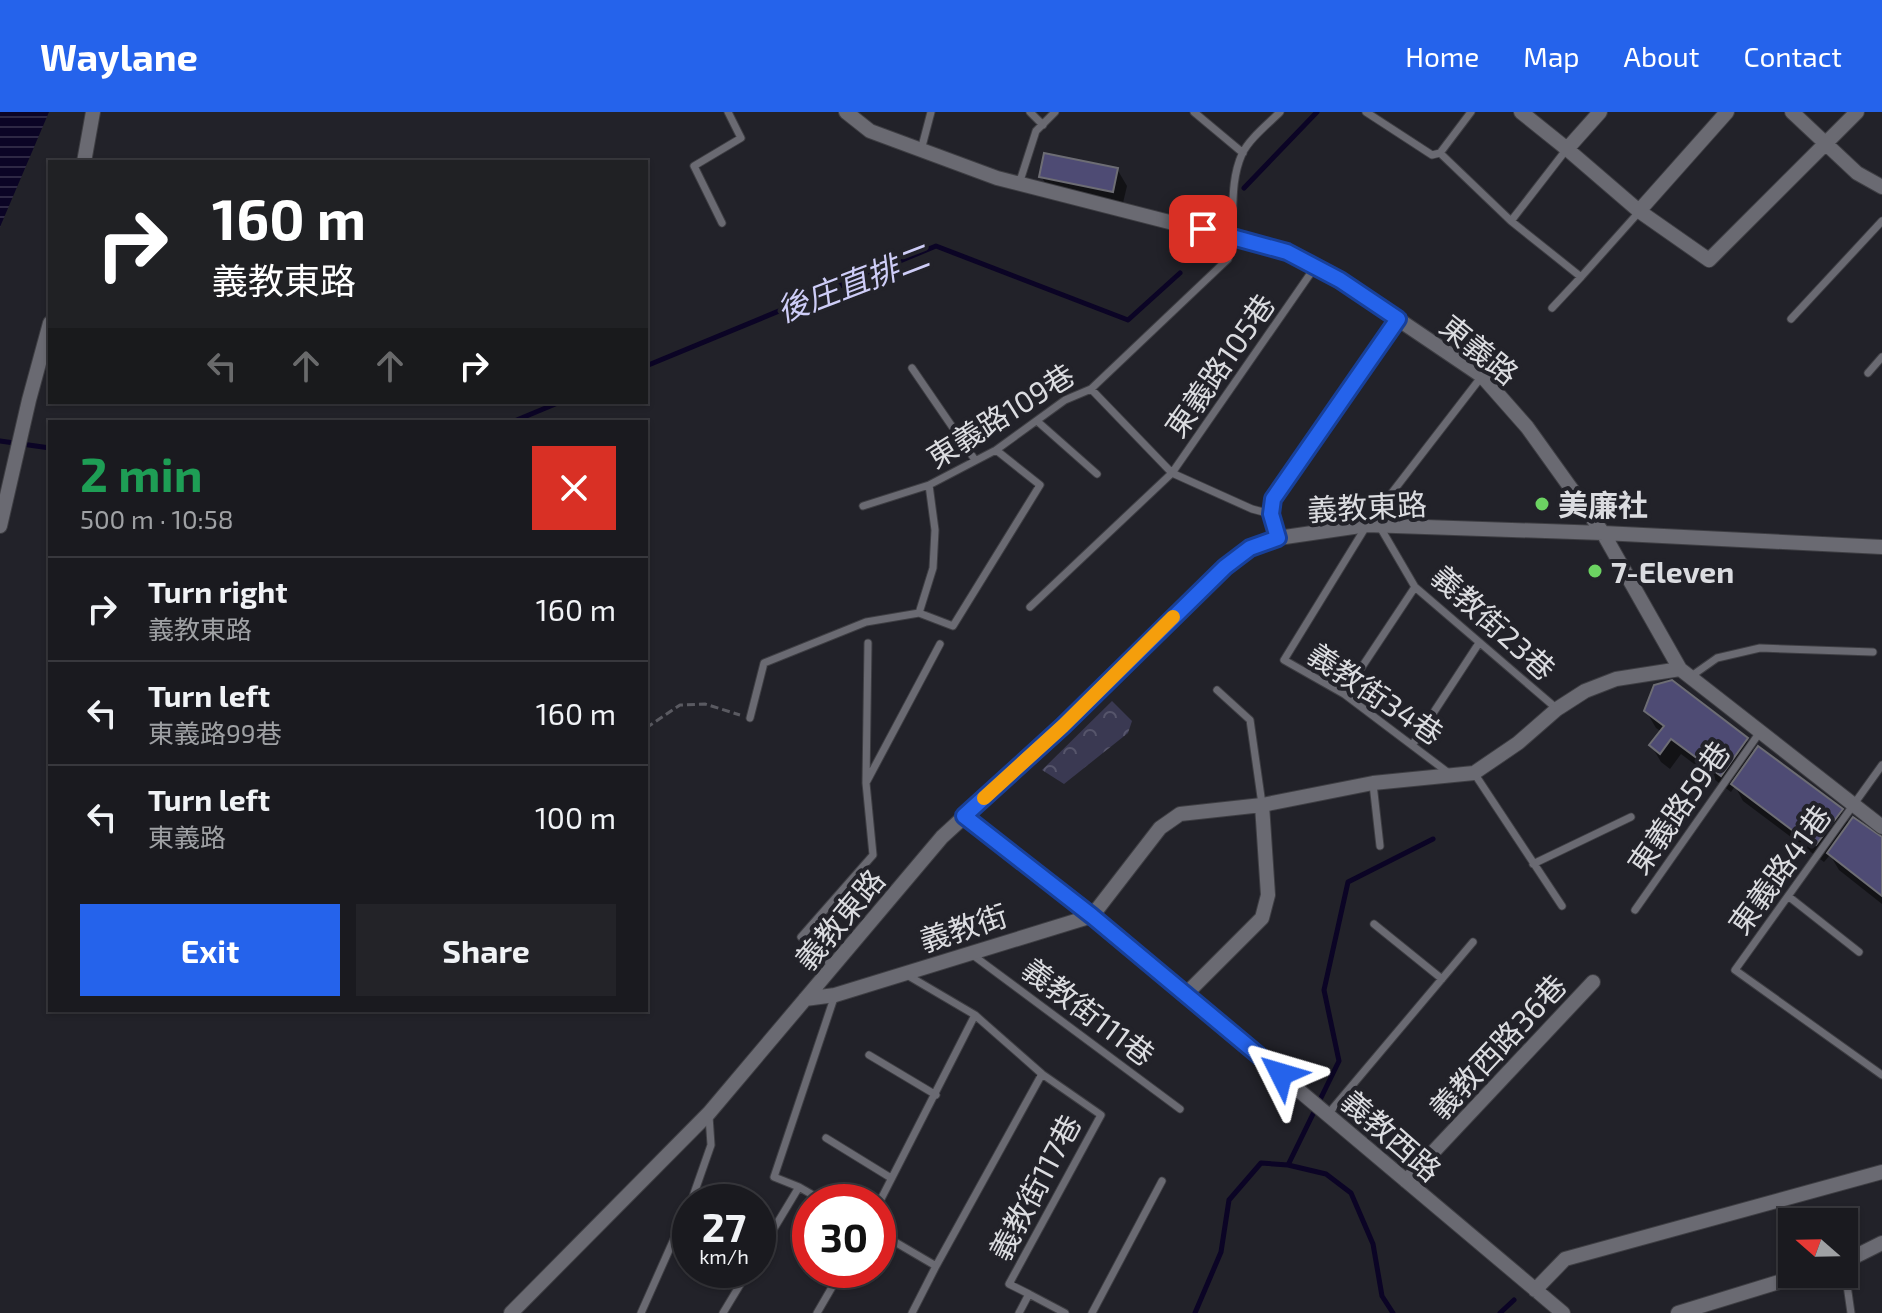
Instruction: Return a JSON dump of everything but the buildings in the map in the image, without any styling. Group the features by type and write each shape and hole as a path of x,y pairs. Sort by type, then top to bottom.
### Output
{"street":[{"path":"84,160 93,112"},
{"name":"東義路","path":"846,112 870,131 1019,184 1287,252 1340,280 1482,376 1527,427 1603,533 1685,673 1882,827"},
{"path":"1521,112 1639,211 1709,260 1857,112"},
{"path":"1567,149 1600,112"},
{"path":"1639,211 1727,112"},
{"path":"1792,112 1857,173 1882,187"},
{"path":"1,523 48,330"},
{"name":"義教東路","path":"805,999 942,837 1063,726 1225,567 1250,548 1278,538 1373,525 1882,547"},
{"path":"1092,916 1160,828 1180,814 1262,805 1373,783 1474,773 1585,691 1616,679 1685,673"},
{"path":"1186,994 1262,918 1268,895 1262,805"},
{"name":"義教西路","path":"964,816 1092,916 1563,1313"},
{"name":"義教街","path":"805,999 835,995 1092,916"},
{"name":"義教西路36巷","path":"1406,1181 1593,982"},
{"path":"511,1313 709,1113 805,999"},
{"path":"1535,1290 1565,1259 1882,1172"},
{"path":"1858,1256 1882,1243"},
{"path":"1678,1313 1778,1282"}],"lane":[{"path":"722,223 694,166 741,138 728,112"},
{"path":"921,150 931,112"},
{"path":"1030,112 1043,125"},
{"path":"1019,184 1036,131 1055,112"},
{"path":"1194,112 1243,153"},
{"path":"1233,237 1232,195 1243,153 1280,112"},
{"path":"1366,112 1432,155 1440,153 1471,112"},
{"path":"1511,221 1567,149"},
{"path":"1440,153 1511,221 1581,277"},
{"path":"1552,308 1639,211"},
{"path":"1791,319 1882,221"},
{"name":"東義路109巷","path":"919,613 933,568 935,530 929,485 996,450 1065,400 1091,389 1228,259 1233,237"},
{"name":"東義路105巷","path":"1091,389 1172,473 1315,267"},
{"path":"1278,538 1271,514 1273,499 1398,319"},
{"path":"1868,373 1882,357"},
{"path":"912,368 975,460"},
{"path":"1373,525 1482,376"},
{"path":"1037,421 1097,474"},
{"path":"750,718 764,663 866,622 919,613 953,626 1040,485 996,450"},
{"path":"1030,607 1172,473 1252,509 1271,514"},
{"path":"863,506 929,485"},
{"name":"義教街23巷","path":"1373,525 1415,587 1557,709"},
{"name":"義教街34巷","path":"1373,525 1284,660 1344,694 1452,776"},
{"path":"1344,694 1415,587"},
{"path":"833,966 801,937 873,855 866,783 868,643"},
{"path":"1413,744 1479,643"},
{"path":"866,783 940,644"},
{"path":"1685,673 1717,658 1760,648 1873,652"},
{"path":"1217,690 1250,720 1262,805"},
{"name":"東義路59巷","path":"1635,910 1760,732"},
{"name":"東義路41巷","path":"1882,765 1735,970 1882,1075"},
{"path":"1474,773 1562,906"},
{"path":"1373,783 1380,846"},
{"path":"1533,864 1631,817"},
{"path":"1788,896 1859,952"},
{"path":"1374,924 1442,979"},
{"path":"1328,1114 1473,942"},
{"name":"義教街111巷","path":"968,952 1180,1109"},
{"name":"義教街117巷","path":"905,974 975,1015 1042,1074 1101,1115 1009,1284 1065,1313"},
{"path":"792,1184 774,1177 835,995"},
{"path":"888,1184 975,1015"},
{"path":"869,1055 936,1095"},
{"name":"義教街117巷","path":"912,1313 1042,1074"},
{"path":"697,1184 711,1145 709,1113"},
{"path":"826,1138 891,1178"},
{"path":"1092,1313 1162,1181"},
{"path":"776,1225 792,1199"},
{"path":"641,1313 672,1243"},
{"path":"896,1243 936,1266"},
{"path":"723,1313 738,1288"},
{"path":"817,1313 832,1288"},
{"path":"1848,1288 1851,1313"},
{"name":"義教街117巷","path":"1019,1313 1029,1294"}],"path":[{"path":"648,727 680,705 705,704 750,718"}],"green space":[{"path":"1112,701 1132,721 1128,733 1064,784 1042,770"}],"shaded area":[{"path":"0,112 49,112 0,227"}],"waterway":[{"name":"後庄直排二","path":"1244,188 1317,112"},
{"name":"後庄直排二","path":"648,365 936,246 1128,320 1180,273"},
{"name":"後庄直排二","path":"517,420 555,404"},
{"name":"後庄直排二","path":"0,441 48,448"},
{"path":"1288,1165 1339,1061 1324,990 1348,882 1433,839"},
{"path":"1195,1313 1221,1252 1229,1200 1261,1163 1288,1165 1326,1174 1351,1193 1373,1244 1382,1296 1393,1313"},
{"path":"1500,1313 1514,1300"}],"slow traffic":[{"path":"984,798 1063,726 1173,617"}],"place":[{"name":"美廉社","path":"1542,504"},
{"name":"7-Eleven","path":"1595,571"}],"route":[{"path":"1203,229 1287,252 1340,280 1398,319 1273,499 1271,514 1278,538 1250,548 1225,567 1063,726 964,816 1092,916 1281,1074"}]}
